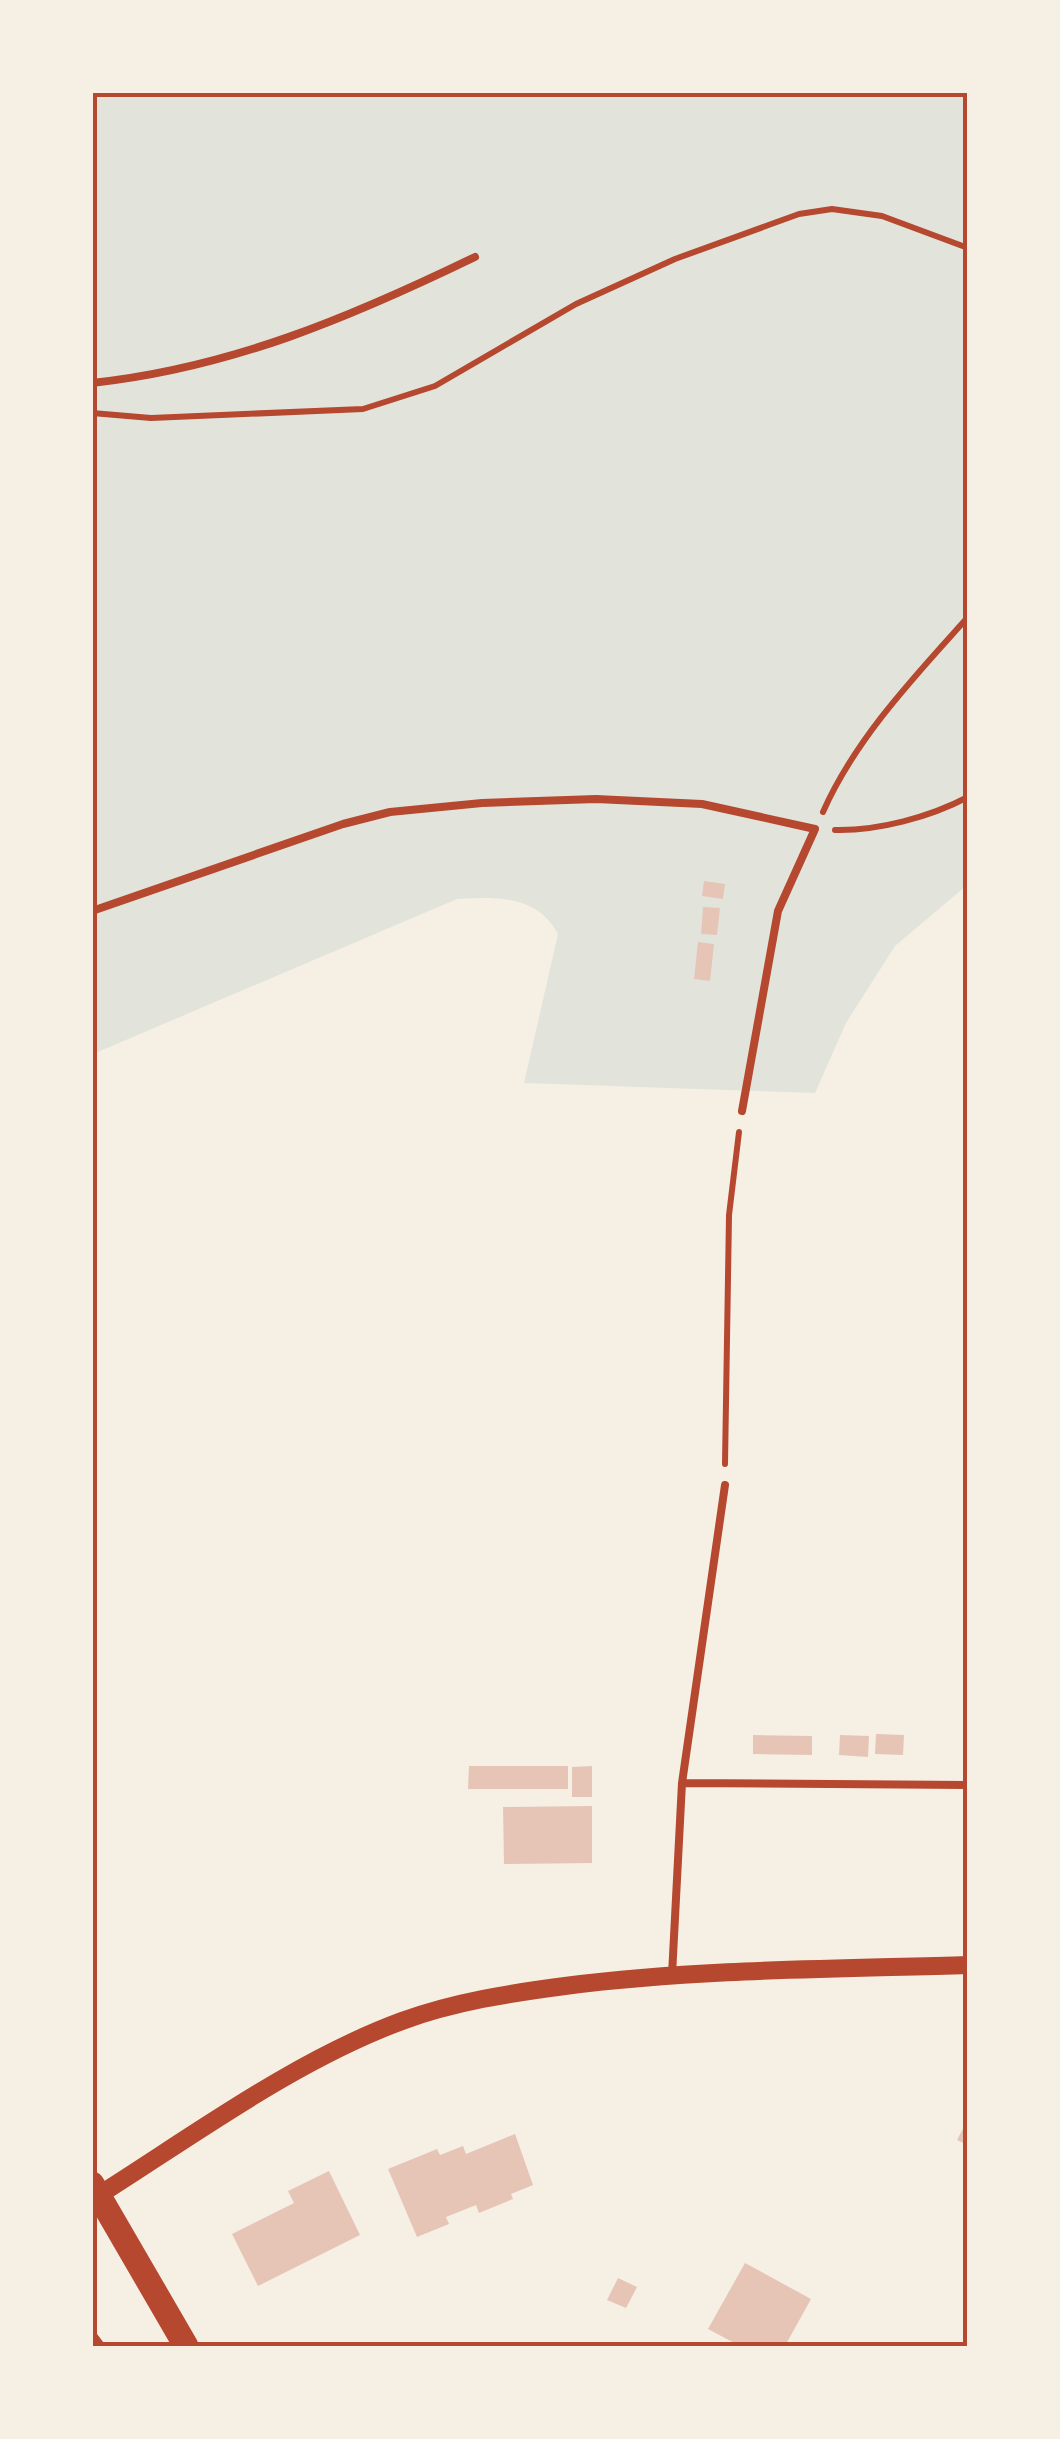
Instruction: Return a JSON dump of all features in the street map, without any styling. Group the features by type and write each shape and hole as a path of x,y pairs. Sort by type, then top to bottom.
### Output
{"main road":[{"path":"96,2190 186,2346"}],"street":[{"path":"96,2190 349,2044 403,2020 524,1991 672,1975 968,1965"}],"lane":[{"path":"92,383 196,364 281,342 475,257"},
{"path":"92,910 343,824 390,812 596,798 702,804 815,829 778,911 742,1111"},
{"path":"672,1975 682,1783 725,1485"},
{"path":"682,1783 968,1785"},
{"path":"92,2334 101,2346"}],"path":[{"path":"92,413 151,418 364,409 435,386 576,304 675,259 799,214 832,209 882,216 968,248"},
{"path":"968,617 877,726 841,778 815,829 856,830 891,823 952,805 968,796"},
{"path":"725,1485 729,1215 742,1111"}],"shaded area":[{"path":"93,93 967,93 967,885 895,946 846,1023 815,1093 524,1083 558,934 549,921 527,905 487,898 457,899 93,1054"}],"building":[{"path":"704,881 725,884 723,899 702,896"},
{"path":"703,907 720,908 717,935 701,934"},
{"path":"698,942 714,944 710,981 694,979"},
{"path":"876,1734 904,1735 903,1755 875,1754"},
{"path":"753,1735 812,1736 812,1755 753,1754"},
{"path":"840,1735 869,1736 868,1757 839,1755"},
{"path":"469,1766 568,1766 568,1789 468,1789"},
{"path":"592,1766 592,1797 572,1797 572,1767"},
{"path":"592,1806 592,1863 504,1864 503,1807"},
{"path":"968,2119 968,2145 957,2140"},
{"path":"515,2134 533,2185 511,2194 513,2199 479,2213 476,2205 446,2217 449,2224 417,2237 388,2169 437,2149 440,2155 463,2146 466,2154"},
{"path":"329,2171 360,2235 258,2286 232,2234 294,2203 288,2191"},
{"path":"745,2263 811,2299 785,2346 740,2346 708,2329"},
{"path":"618,2278 637,2287 626,2308 607,2300"}]}
